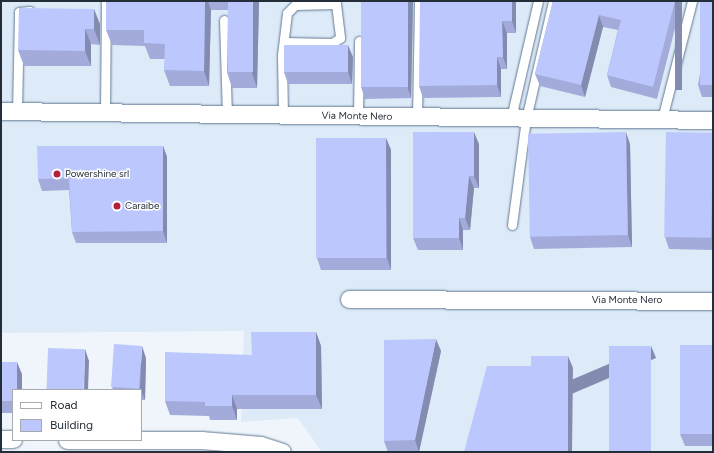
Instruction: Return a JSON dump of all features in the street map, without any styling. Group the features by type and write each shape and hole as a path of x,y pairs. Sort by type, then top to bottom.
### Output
{"street":[{"name":"Via Monte Nero","path":"9,111 518,119 713,120"},
{"name":"Via Monte Nero","path":"349,300 713,300"},
{"path":"1,439 12,440"},
{"path":"78,441 132,446 201,440 261,445 282,452"}],"lane":[{"path":"105,112 106,1"},
{"path":"417,117 419,1"},
{"path":"512,225 518,119 538,1"},
{"path":"518,119 553,1"},
{"path":"662,119 692,1"},
{"path":"283,115 284,42 288,13 295,5 336,4 340,38 332,43 284,42"},
{"path":"9,111 19,12 40,11"},
{"path":"224,20 227,114"},
{"path":"358,116 359,41"}],"shaded area":[{"path":"1,1 713,1 713,452 322,452 298,418 241,422 244,331 1,333"}],"building":[{"path":"106,1 205,1 204,71 164,70 165,44 144,43 144,30 106,30"},
{"path":"228,1 253,1 253,72 228,72"},
{"path":"361,1 408,1 408,87 361,87"},
{"path":"420,1 512,1 512,21 502,21 503,57 497,57 497,85 419,86"},
{"path":"553,1 675,1 653,87 607,75 621,20 599,15 581,85 535,74"},
{"path":"700,1 713,1 713,85 700,85"},
{"path":"19,8 94,9 94,29 85,29 85,51 18,50"},
{"path":"284,45 348,45 348,72 284,72"},
{"path":"413,132 474,132 474,176 469,176 465,218 459,218 459,238 413,238"},
{"path":"626,132 628,235 530,237 528,134"},
{"path":"666,132 713,133 711,238 664,237"},
{"path":"316,138 386,138 386,258 316,258"},
{"path":"37,146 163,146 163,231 72,232 69,178 38,179"},
{"path":"251,332 316,332 316,395 232,395 232,406 205,406 205,402 165,401 165,352 252,355"},
{"path":"436,339 415,440 384,441 384,340"},
{"path":"114,344 142,346 139,389 111,387"},
{"path":"680,345 713,345 713,434 680,434"},
{"path":"609,346 651,346 651,452 609,452"},
{"path":"48,348 85,349 84,389 47,389"},
{"path":"531,356 568,356 568,452 464,452 487,366 531,366"},
{"path":"1,362 17,362 17,389 12,389 12,401 1,401"}],"place":[{"name":"Powershine srl","path":"57,174"},
{"name":"Caraibe","path":"117,206"}]}
